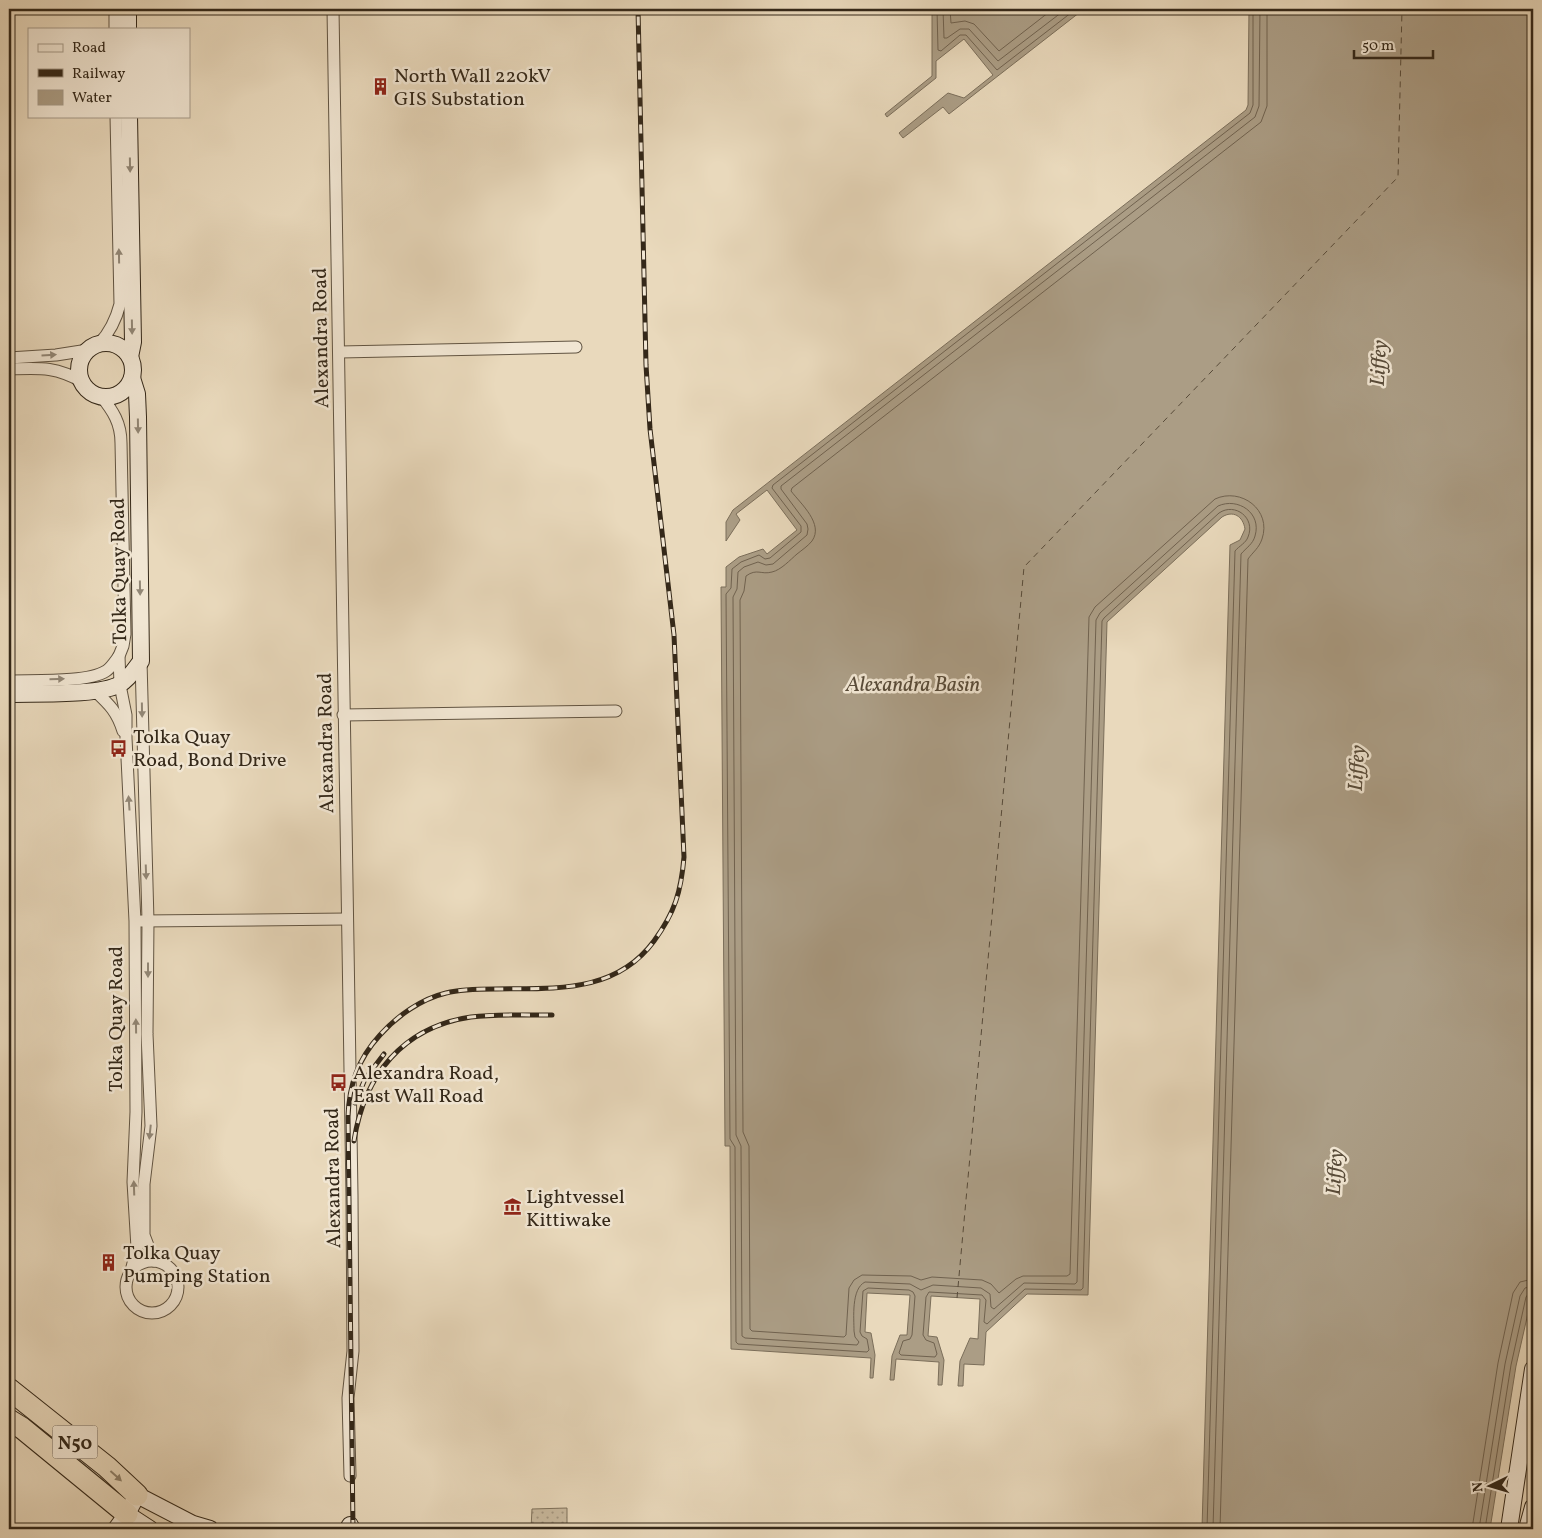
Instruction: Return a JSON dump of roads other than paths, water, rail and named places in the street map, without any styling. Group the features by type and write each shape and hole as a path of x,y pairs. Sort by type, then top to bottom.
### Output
{"highway":[{"name":"N50","path":"9,1389 107,1467 137,1495"},
{"path":"9,1420 77,1473"},
{"path":"9,1437 33,1448 77,1473"},
{"name":"N50","path":"77,1473 122,1522"}],"street":[{"path":"115,9 115,28"},
{"path":"128,9 128,28"},
{"name":"Alexandra Road","path":"334,9 353,1352 348,1398 350,1476"},
{"path":"83,382 80,369 81,362 106,336 116,320 120,304 116,118"},
{"path":"9,369 43,368 70,374 83,382 92,392 101,396 116,394 128,385 132,378 133,370 130,357 133,342 129,118"},
{"path":"9,358 56,354 114,344 122,348 130,357"},
{"path":"340,352 576,347"},
{"name":"Tolka Quay Road","path":"132,378 137,394 143,765 148,921 147,1034 151,1126 144,1184 144,1235 154,1261"},
{"name":"Tolka Quay Road","path":"101,396 117,420 121,430 125,634 119,656 120,685 126,715 135,921 136,1112 133,1182 137,1248 131,1271"},
{"path":"9,681 75,679 92,676 107,671 119,656"},
{"path":"9,694 95,691 120,685 129,677 141,661"},
{"path":"95,691 118,715 126,738"},
{"path":"343,715 616,711"},
{"path":"127,766 143,765"},
{"path":"135,921 347,919"},
{"path":"154,1261 166,1265 172,1271 177,1281 178,1291 170,1306 163,1310 147,1313 138,1310 130,1302 126,1285 131,1271 140,1264 154,1261"},
{"path":"1509,1529 1533,1369"},
{"path":"150,1529 122,1522 137,1495 193,1524 210,1529"},
{"path":"1527,1529 1533,1507"}],"water":[{"path":"932,9 1084,9 949,114 943,107 903,138 899,133 948,93 964,98 993,75 964,39 936,61 936,78 887,117 885,114 932,76"},
{"path":"1249,9 1533,9 1533,1291 1516,1366 1490,1529 1202,1529 1230,545 1240,540 1245,529 1240,518 1234,514 1222,517 1107,622 1088,1295 1027,1294 986,1332 984,1365 964,1364 963,1386 958,1386 960,1361 970,1338 978,1339 980,1299 931,1296 928,1336 937,1337 944,1360 942,1385 938,1385 939,1362 896,1359 894,1380 890,1380 892,1356 900,1335 907,1335 910,1295 867,1293 865,1332 871,1333 875,1355 873,1378 870,1378 871,1358 731,1349 730,1146 725,1146 721,587 726,587 726,567 739,557 763,549 767,554 797,530 767,490 736,514 740,520 726,541 726,522 733,510 1246,110 1248,105"}],"railway":[{"path":"353,1529 348,1117 350,1094 360,1063 372,1044 394,1021 428,999 464,990 539,989 582,984 602,979 621,971 638,958 654,941 672,911 681,881 684,857 674,635 650,429 646,365 638,9"},
{"path":"354,1141 359,1117 377,1075 407,1043 425,1031 447,1022 471,1017 552,1015"},
{"path":"355,1103 365,1079 384,1054"}],"place":[{"name":"North Wall 220kV GIS Substation","path":"380,87"},
{"name":"Tolka Quay Road, Bond Drive","path":"119,748"},
{"name":"Alexandra Road, East Wall Road","path":"339,1083"},
{"name":"Lightvessel Kittiwake","path":"512,1207"},
{"name":"Tolka Quay Pumping Station","path":"109,1263"}],"water label":[{"name":"Liffey","path":"1378,363"},
{"name":"Alexandra Basin","path":"913,684"},
{"name":"Liffey","path":"1356,768"},
{"name":"Liffey","path":"1334,1172"}]}
